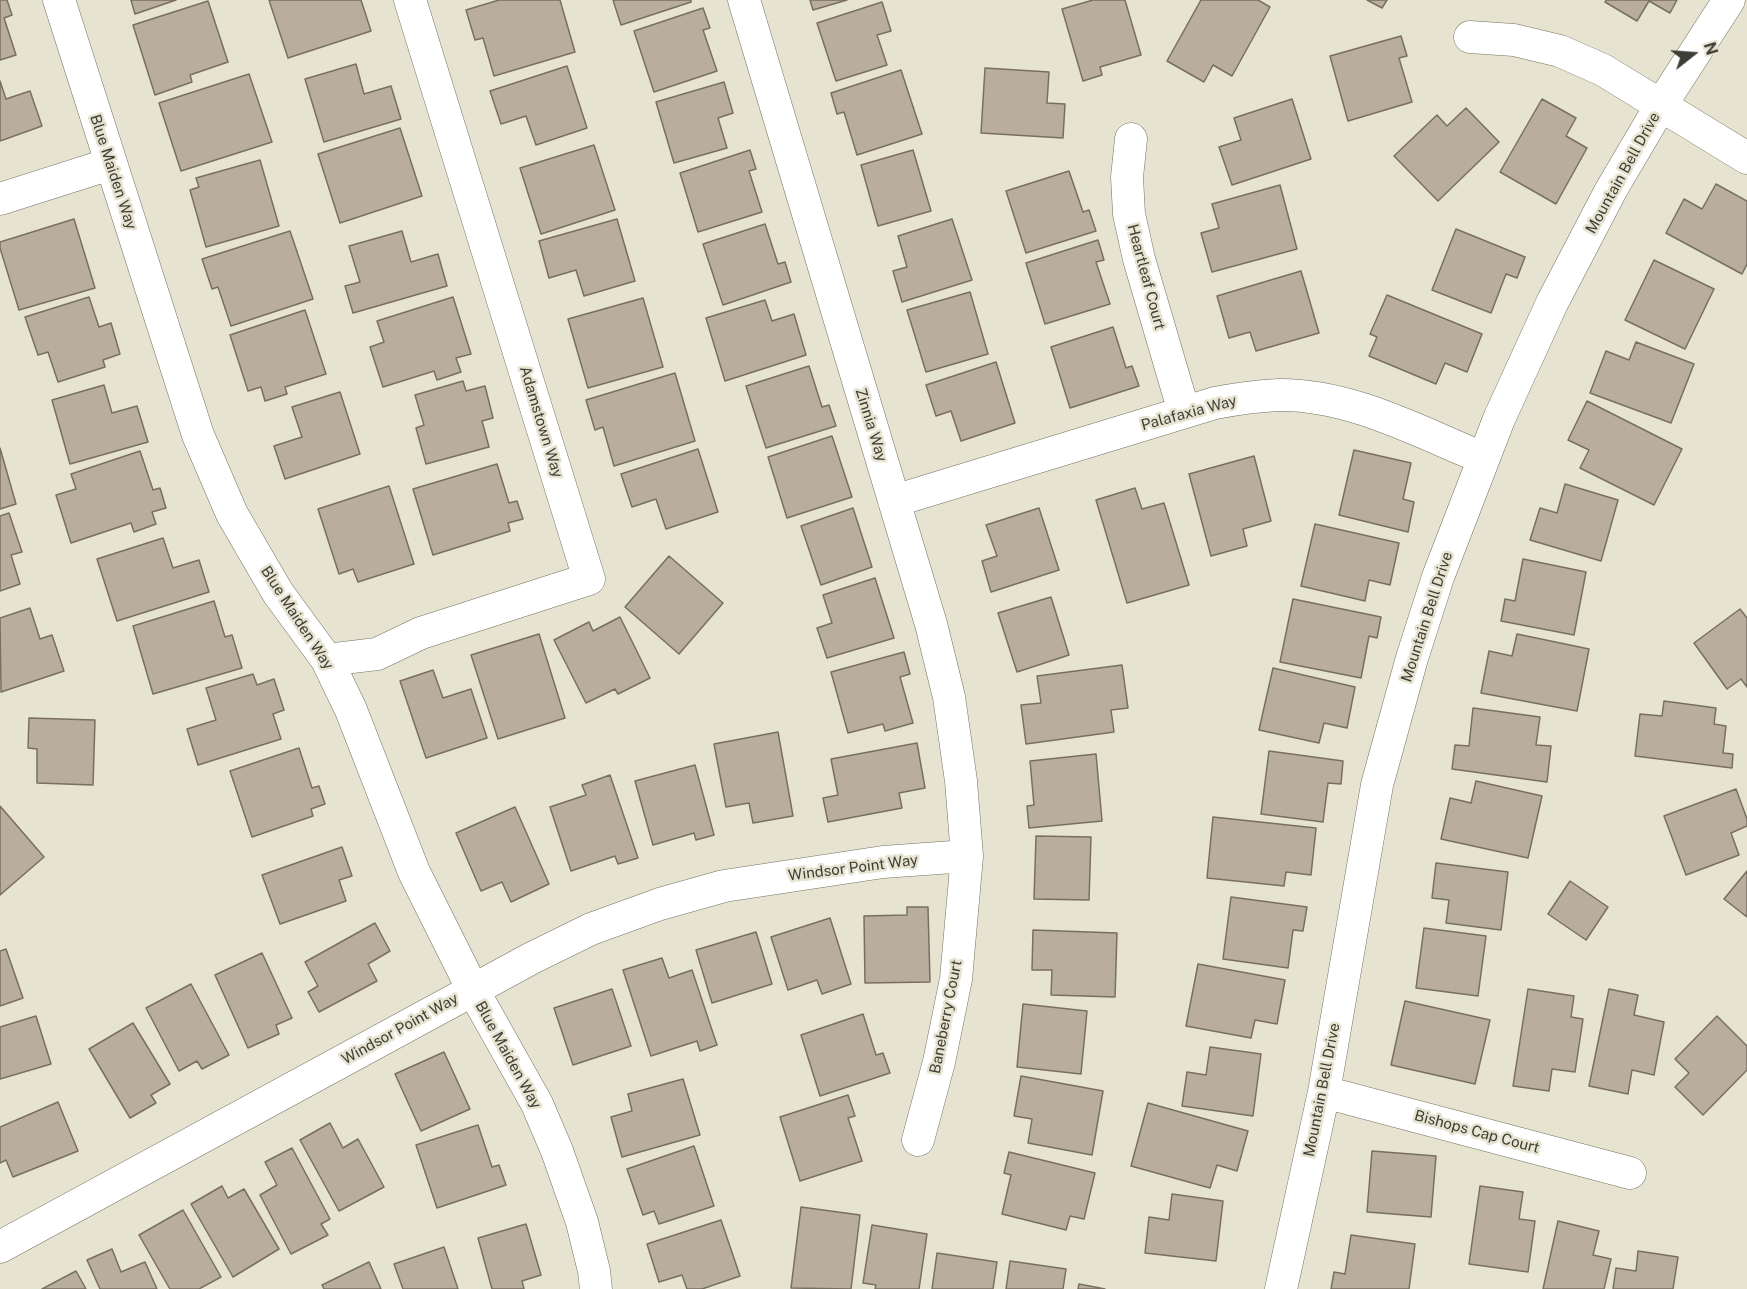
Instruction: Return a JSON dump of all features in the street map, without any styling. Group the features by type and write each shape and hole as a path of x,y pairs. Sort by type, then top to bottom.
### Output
{"street":[{"name":"Blue Maiden Way","path":"59,0 202,445 232,514 278,593 327,660 351,710 414,872 473,990 537,1104 557,1151 582,1222 596,1289"},
{"name":"Adamstown Way","path":"327,660 377,654 421,633 590,579 410,0"},
{"name":"Zinnia Way","path":"744,0 931,624 949,697 961,781 967,856"},
{"name":"Mountain Bell Drive","path":"1281,1289 1324,1092 1377,785 1412,658 1438,577 1483,458 1552,303 1611,190 1661,105 1729,0"},
{"path":"1470,37 1514,40 1560,51 1603,70 1747,158"},
{"name":"Heartleaf Court","path":"1131,139 1127,177 1129,214 1139,260 1184,412"},
{"path":"0,199 110,164"},
{"name":"Palafaxia Way","path":"894,501 1215,403 1280,395 1318,398 1364,410 1483,458"},
{"name":"Windsor Point Way","path":"0,1247 532,958 591,929 660,904 724,886 883,862 967,856"},
{"name":"Baneberry Court","path":"918,1140 939,1062 956,979 967,856"},
{"name":"Bishops Cap Court","path":"1324,1092 1630,1173"}],"building":[{"path":"0,0 7,0 12,15 4,18 16,55 0,60"},
{"path":"131,0 176,0 135,14"},
{"path":"269,0 361,0 371,31 288,58"},
{"path":"499,0 560,0 575,52 494,76 483,38 475,40 466,10"},
{"path":"613,0 691,0 691,2 621,25"},
{"path":"810,0 847,0 813,10"},
{"path":"1093,0 1125,0 1141,55 1100,67 1102,75 1083,81 1062,9"},
{"path":"1201,0 1258,0 1270,7 1232,76 1213,65 1204,82 1167,61"},
{"path":"1367,0 1387,0 1382,8"},
{"path":"1606,0 1677,0 1670,13 1649,1 1637,21 1605,2"},
{"path":"208,1 228,62 190,75 192,82 155,95 133,25"},
{"path":"882,2 891,31 877,35 887,65 836,81 817,23"},
{"path":"703,8 710,28 703,30 717,71 654,92 634,31"},
{"path":"1401,36 1407,56 1399,58 1412,102 1348,121 1330,56"},
{"path":"356,64 364,94 391,86 401,119 324,142 305,79"},
{"path":"567,66 587,128 536,145 526,116 501,124 490,91"},
{"path":"985,68 1049,72 1047,103 1065,104 1063,138 981,133"},
{"path":"901,70 922,134 857,155 844,112 837,114 831,93"},
{"path":"249,74 272,142 181,171 159,103"},
{"path":"0,81 6,99 30,91 42,126 0,141"},
{"path":"724,82 733,113 718,118 727,148 674,163 656,102"},
{"path":"1292,99 1311,159 1232,185 1219,147 1241,140 1234,118"},
{"path":"1542,99 1576,118 1566,136 1587,148 1556,204 1500,172"},
{"path":"1466,108 1499,142 1438,201 1394,156 1437,115 1447,126"},
{"path":"400,128 422,196 340,223 318,154"},
{"path":"594,145 615,210 541,234 520,168"},
{"path":"750,150 756,169 749,171 762,212 698,232 680,173"},
{"path":"913,150 931,211 878,226 861,165"},
{"path":"260,160 279,226 206,247 190,190 199,187 196,178"},
{"path":"1069,171 1083,212 1089,210 1096,231 1026,253 1006,191"},
{"path":"1716,184 1747,201 1747,264 1742,274 1666,233 1684,199 1702,209"},
{"path":"1280,185 1297,249 1212,272 1201,233 1219,228 1212,204"},
{"path":"74,219 95,288 19,310 0,242"},
{"path":"617,219 635,281 584,296 576,270 549,278 539,241"},
{"path":"952,219 972,280 902,302 893,271 907,267 898,236"},
{"path":"765,224 778,264 785,262 791,282 723,305 703,244"},
{"path":"1456,229 1525,257 1517,278 1506,274 1491,313 1432,290"},
{"path":"290,231 313,299 231,326 218,287 212,289 202,259"},
{"path":"402,231 411,262 438,254 447,286 353,313 345,286 360,282 349,246"},
{"path":"1098,240 1104,260 1096,262 1110,304 1045,324 1026,263"},
{"path":"1654,260 1714,289 1685,349 1625,320"},
{"path":"1301,271 1319,333 1256,351 1250,332 1229,338 1217,296"},
{"path":"970,292 988,354 926,372 907,310"},
{"path":"1387,295 1482,334 1467,372 1445,363 1436,384 1369,356 1377,337 1370,334"},
{"path":"89,297 99,327 111,323 120,354 103,360 105,367 58,382 48,352 38,355 25,317"},
{"path":"453,297 471,354 456,358 461,372 437,380 434,371 383,387 370,347 384,342 377,321"},
{"path":"643,298 663,367 588,388 568,319"},
{"path":"765,300 772,321 794,314 806,355 725,381 706,318"},
{"path":"305,310 326,374 285,387 287,394 265,401 261,387 248,391 230,335"},
{"path":"1113,327 1126,368 1132,366 1139,386 1070,408 1051,347"},
{"path":"1636,342 1694,364 1671,423 1590,393 1606,351 1629,360"},
{"path":"996,362 1015,423 961,441 951,411 936,416 926,385"},
{"path":"809,366 822,407 829,405 836,426 766,448 746,386"},
{"path":"675,373 695,441 614,466 603,427 595,430 586,400"},
{"path":"463,381 466,391 485,386 493,418 482,421 489,447 426,464 416,428 424,425 415,395"},
{"path":"104,385 112,413 137,406 148,442 70,464 52,400"},
{"path":"340,392 360,454 285,479 274,446 302,437 292,407"},
{"path":"1587,401 1682,449 1654,505 1580,468 1589,450 1568,440"},
{"path":"832,436 852,497 787,518 768,457"},
{"path":"0,448 16,504 0,509"},
{"path":"698,449 718,512 666,529 656,499 632,507 621,474"},
{"path":"1354,450 1411,463 1403,499 1414,502 1408,532 1339,515"},
{"path":"140,451 153,490 160,488 166,508 152,512 156,524 134,532 131,523 71,543 56,495 76,489 71,474"},
{"path":"1254,456 1271,521 1243,529 1247,546 1211,556 1189,474"},
{"path":"497,464 509,503 517,501 523,519 508,523 510,531 433,555 413,489"},
{"path":"1565,484 1618,500 1601,561 1530,540 1540,508 1557,513"},
{"path":"389,486 414,564 358,582 353,569 339,574 318,509"},
{"path":"1135,488 1142,509 1164,503 1189,585 1127,603 1096,500"},
{"path":"853,508 872,567 821,585 801,526"},
{"path":"1039,508 1059,570 991,592 982,561 997,556 986,525"},
{"path":"9,513 22,552 11,555 20,584 0,591 0,516"},
{"path":"1315,524 1399,543 1390,585 1369,580 1365,601 1301,586"},
{"path":"163,538 173,568 199,560 209,592 117,621 97,559"},
{"path":"669,556 723,603 679,654 625,607"},
{"path":"1523,559 1586,572 1574,635 1501,621 1505,599 1515,601"},
{"path":"875,578 894,638 827,658 817,628 832,623 823,595"},
{"path":"1051,597 1069,655 1017,672 998,613"},
{"path":"1293,599 1381,617 1377,638 1369,636 1361,678 1280,662"},
{"path":"214,601 225,637 232,635 242,668 153,694 133,626"},
{"path":"30,608 40,639 52,635 64,671 1,692 0,618"},
{"path":"1740,609 1747,618 1747,687 1741,679 1727,689 1694,643"},
{"path":"620,617 650,678 618,694 615,689 586,703 554,640 589,622 593,631"},
{"path":"539,634 565,718 498,739 471,655"},
{"path":"1517,634 1589,649 1577,711 1481,693 1489,651 1512,656"},
{"path":"904,652 910,674 900,677 913,723 885,731 883,724 848,733 831,672"},
{"path":"1122,665 1128,708 1111,710 1114,732 1026,744 1021,705 1041,703 1037,676"},
{"path":"1273,668 1355,687 1347,728 1324,723 1319,743 1259,730"},
{"path":"433,670 443,698 471,689 487,738 426,758 400,681"},
{"path":"253,674 257,685 274,679 284,710 273,714 281,739 198,765 187,729 216,720 206,688"},
{"path":"1664,701 1716,708 1714,724 1726,726 1723,753 1733,754 1732,768 1635,756 1640,714 1662,716"},
{"path":"1473,708 1540,717 1536,745 1551,746 1547,782 1452,769 1455,745 1469,746"},
{"path":"29,718 95,720 93,785 37,783 37,749 28,748"},
{"path":"778,732 793,816 753,823 749,803 726,807 714,744"},
{"path":"917,743 925,788 899,793 902,808 828,822 823,798 838,795 831,759"},
{"path":"299,748 312,788 319,786 325,804 311,809 313,816 252,837 230,771"},
{"path":"1269,751 1343,761 1341,784 1328,783 1323,822 1261,814"},
{"path":"1096,754 1102,821 1029,828 1027,806 1034,805 1030,761"},
{"path":"695,765 714,835 696,840 694,833 653,845 635,781"},
{"path":"610,775 638,858 618,864 615,856 571,871 550,807 586,795 582,785"},
{"path":"1476,781 1542,796 1528,858 1441,839 1450,798 1471,803"},
{"path":"1736,789 1747,819 1747,826 1731,833 1739,855 1686,875 1664,816"},
{"path":"0,806 44,857 0,895"},
{"path":"515,807 549,884 511,902 502,882 481,891 456,833"},
{"path":"1213,817 1316,828 1311,875 1286,872 1284,886 1207,878"},
{"path":"1036,836 1091,837 1089,900 1034,899"},
{"path":"342,847 352,876 339,880 346,901 280,924 262,875"},
{"path":"1436,863 1508,872 1501,930 1446,923 1449,900 1432,898"},
{"path":"1747,871 1747,917 1724,899"},
{"path":"1570,881 1608,907 1586,940 1548,914"},
{"path":"1231,897 1307,907 1303,931 1293,930 1288,968 1223,959"},
{"path":"907,907 928,907 930,982 865,983 864,916 907,915"},
{"path":"830,918 851,984 822,994 817,980 788,990 771,937"},
{"path":"375,923 390,951 368,964 377,981 319,1012 308,992 318,986 305,962"},
{"path":"1424,928 1486,936 1478,996 1416,988"},
{"path":"1033,930 1117,933 1115,997 1051,995 1052,970 1032,970"},
{"path":"756,932 772,984 712,1003 696,950"},
{"path":"6,949 23,998 0,1006 0,951"},
{"path":"262,953 292,1018 276,1025 279,1034 248,1048 215,975"},
{"path":"662,958 669,978 692,970 717,1045 700,1051 697,1041 651,1056 623,970"},
{"path":"1198,964 1285,980 1277,1024 1255,1020 1251,1038 1186,1026"},
{"path":"191,984 229,1055 202,1069 197,1061 179,1071 146,1008"},
{"path":"612,989 631,1046 573,1065 554,1008"},
{"path":"1528,989 1574,996 1571,1017 1583,1019 1575,1072 1552,1069 1549,1091 1513,1086"},
{"path":"1609,989 1638,995 1634,1015 1664,1022 1654,1075 1632,1070 1628,1094 1589,1086"},
{"path":"1405,1001 1490,1020 1475,1084 1391,1065"},
{"path":"1023,1004 1087,1011 1081,1074 1017,1067"},
{"path":"863,1014 876,1055 883,1053 890,1073 820,1096 801,1035"},
{"path":"36,1016 51,1064 0,1079 0,1027"},
{"path":"1717,1016 1747,1046 1747,1070 1703,1115 1675,1087 1689,1073 1675,1059"},
{"path":"133,1023 170,1084 151,1095 156,1103 130,1118 89,1049"},
{"path":"1210,1047 1261,1054 1253,1116 1182,1106 1187,1072 1206,1075"},
{"path":"444,1052 470,1109 421,1131 395,1074"},
{"path":"1021,1076 1103,1091 1092,1155 1028,1143 1032,1119 1014,1116"},
{"path":"683,1079 700,1135 622,1157 611,1117 632,1111 628,1094"},
{"path":"848,1095 855,1116 848,1118 862,1161 800,1181 780,1117"},
{"path":"58,1102 78,1151 13,1177 6,1160 0,1163 0,1127"},
{"path":"1148,1103 1248,1131 1237,1171 1217,1165 1210,1188 1131,1166"},
{"path":"330,1123 343,1148 358,1139 384,1187 339,1211 300,1140"},
{"path":"478,1125 492,1167 499,1165 506,1185 437,1208 416,1145"},
{"path":"694,1146 714,1206 659,1224 654,1211 643,1215 627,1169"},
{"path":"292,1148 330,1219 321,1224 328,1235 291,1254 260,1195 277,1185 265,1162"},
{"path":"1372,1151 1436,1156 1431,1217 1367,1212"},
{"path":"1009,1152 1095,1173 1084,1219 1070,1216 1066,1230 1002,1214 1011,1175 1004,1173"},
{"path":"222,1186 228,1198 244,1189 279,1249 233,1277 191,1204"},
{"path":"1480,1186 1523,1192 1519,1219 1535,1221 1528,1272 1469,1264"},
{"path":"1172,1194 1223,1201 1216,1261 1145,1253 1149,1217 1169,1220"},
{"path":"801,1207 860,1215 851,1289 791,1288"},
{"path":"183,1210 221,1277 199,1289 170,1289 139,1235"},
{"path":"721,1220 740,1276 702,1289 687,1289 682,1275 659,1282 647,1244"},
{"path":"1558,1221 1599,1231 1593,1255 1611,1259 1604,1289 1543,1289"},
{"path":"526,1224 541,1275 522,1281 524,1289 492,1289 478,1238"},
{"path":"872,1225 927,1234 919,1289 875,1289 876,1285 863,1283"},
{"path":"1351,1235 1415,1244 1409,1289 1331,1289 1334,1272 1345,1274"},
{"path":"444,1247 458,1289 403,1289 394,1264"},
{"path":"112,1249 121,1272 145,1262 157,1289 100,1289 87,1260"},
{"path":"1638,1251 1678,1257 1673,1289 1613,1289 1616,1268 1636,1271"},
{"path":"937,1253 997,1262 993,1289 932,1289"},
{"path":"1010,1261 1066,1269 1063,1289 1006,1289"},
{"path":"369,1262 381,1289 324,1289 322,1285"},
{"path":"76,1271 86,1289 42,1289"},
{"path":"1079,1284 1105,1289 1078,1289"}]}
